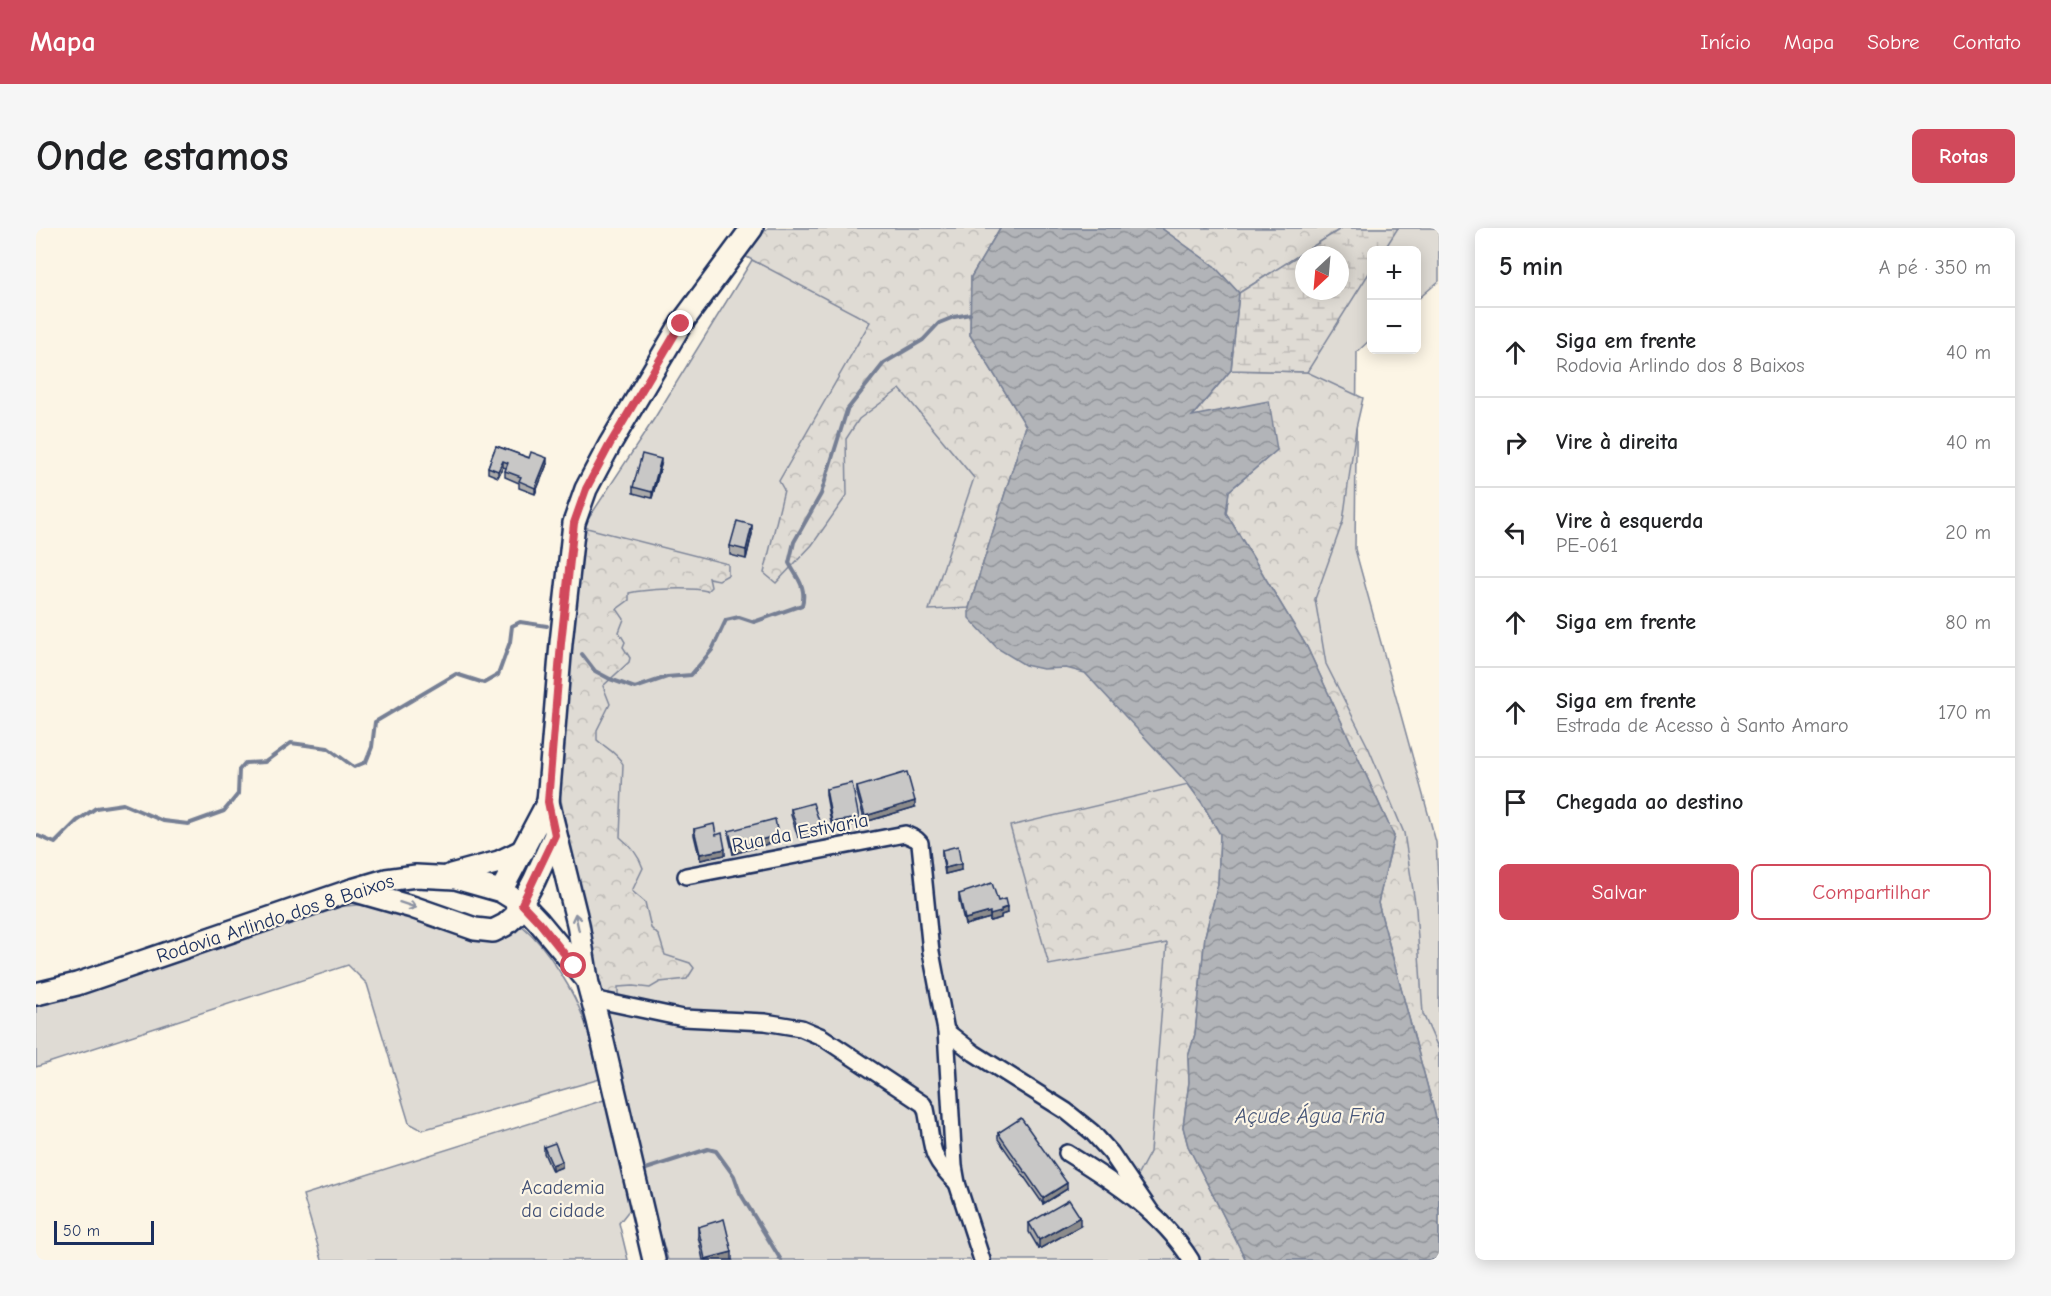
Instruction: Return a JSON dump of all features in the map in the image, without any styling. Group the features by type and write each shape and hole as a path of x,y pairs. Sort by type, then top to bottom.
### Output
{"main road":[{"path":"590,989 578,924 548,802 574,523 586,489 610,444 681,324 752,228"},
{"path":"501,891 548,802"},
{"path":"352,890 398,902 483,931 493,931 505,925 515,916 555,835"},
{"path":"445,877 499,862 524,850"},
{"name":"Rodovia Arlindo dos 8 Baixos","path":"36,994 77,984 352,890 399,878 445,877 501,891 522,904 590,989 654,1260"}],"street":[{"name":"Rua da Estivaria","path":"686,876 905,834 916,839 920,843 931,951 946,1031"},
{"path":"590,989 683,1018 741,1020 789,1025 822,1037 923,1104 926,1109 935,1157 941,1168 957,1183"},
{"path":"946,1031 957,1183 982,1260"},
{"path":"946,1031 982,1058 1039,1092 1092,1132 1111,1153 1151,1212"},
{"path":"1067,1153 1115,1183 1151,1212 1191,1260"}],"green space":[{"path":"768,228 1000,228 971,277 970,335 1026,426 969,608 929,610 974,478 900,389 859,419 846,439 847,495 812,545 776,583 764,573 784,490 779,481 870,322 739,253"},
{"path":"779,228 1439,228 1439,281 1421,297 1421,246 1367,246 1367,343 1357,352 1355,549 1436,842 1439,897 1439,1260 668,1260 614,1081 557,786 583,527 654,419 752,260 756,262"},
{"path":"1161,228 1342,228 1313,246 1295,246 1295,258 1239,293 1214,266"},
{"path":"1342,228 1398,228 1387,246 1367,246 1367,276 1307,372 1231,370 1239,293 1295,258 1295,300 1349,300 1349,246 1313,246"},
{"path":"1231,370 1307,372 1363,398 1356,428 1343,521 1315,599 1326,664 1369,749 1404,833 1416,909 1423,1014 1439,1050 1439,1129 1378,903 1394,836 1307,647 1226,513 1229,491 1277,450 1192,417"},
{"path":"583,527 728,564 728,575 719,580 709,578 711,587 707,591 668,589 629,593 629,600 617,609 624,619 619,632 625,642 623,647 630,658 629,662 603,686 610,704 597,730 597,740 615,754 623,764 620,837 634,851 643,868 632,891 645,902 651,928 659,936 665,955 690,963 694,968 687,979 660,982 650,988 618,987 618,998 603,995 579,894 558,785"},
{"path":"1188,784 1220,834 1218,884 1205,936 1195,1034 1188,1057 1189,1082 1183,1127 1188,1146 1246,1260 1199,1260 1134,1182 1150,1152 1167,943 1049,965 1010,826"},
{"path":"367,904 505,936 521,925 551,958 575,999 586,1025 600,1079 422,1130 409,1123 367,984 348,965 36,1067 36,1002 325,908"},
{"name":"Academia da cidade","path":"607,1099 634,1204 619,1223 628,1260 322,1260 303,1195"}],"water":[{"name":"Açude Água Fria","path":"1000,228 1161,228 1214,266 1239,293 1231,370 1192,416 1269,401 1277,450 1229,491 1226,513 1307,647 1394,836 1378,903 1439,1129 1439,1260 1246,1260 1188,1146 1183,1127 1189,1082 1188,1057 1195,1034 1205,936 1218,884 1220,834 1188,784 1085,673 1066,668 1043,669 1025,665 997,648 969,618 969,608 1026,426 970,335 971,277"}],"building":[{"path":"496,446 529,458 531,452 547,458 535,488 519,481 521,477 505,471 508,463 503,461 498,471 488,467"},
{"path":"642,454 661,459 652,492 633,487"},
{"path":"737,521 752,525 746,550 730,546"},
{"path":"907,772 915,801 865,816 857,787"},
{"path":"852,783 859,818 832,822 826,789"},
{"path":"813,803 820,824 798,831 791,809"},
{"path":"775,819 778,835 733,848 729,831"},
{"path":"714,824 716,835 722,833 725,849 700,854 694,829"},
{"path":"958,846 961,864 945,868 942,850"},
{"path":"992,883 998,901 1005,899 1007,907 1001,909 1001,912 990,915 990,912 965,919 959,894"},
{"path":"1021,1118 1067,1183 1043,1198 998,1133"},
{"path":"555,1143 562,1161 552,1165 544,1147"},
{"path":"1069,1200 1080,1217 1039,1240 1029,1223"},
{"path":"724,1219 732,1252 705,1259 698,1227"}],"waterway":[{"path":"582,654 595,671 635,688 667,677 691,675 712,650 726,620 739,617 754,622 802,605 802,588 789,563 794,542 821,494 847,410 884,363 923,340 939,323 970,314"},
{"path":"36,835 55,843 77,821 96,808 123,804 163,821 188,824 224,811 238,794 239,770 245,763 265,762 291,743 328,748 354,767 366,762 372,747 375,722 456,674 484,683 498,675 510,642 512,626 520,622 547,626"},
{"path":"646,1169 708,1149 716,1151 734,1176 740,1193 781,1260"}],"route":[{"path":"574,966 522,904 555,835 548,802 561,643 574,523 586,489 610,444 681,324"}]}
